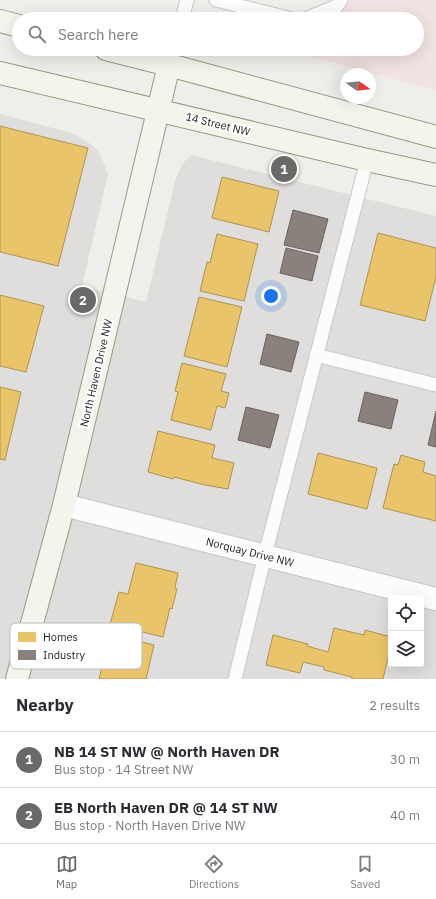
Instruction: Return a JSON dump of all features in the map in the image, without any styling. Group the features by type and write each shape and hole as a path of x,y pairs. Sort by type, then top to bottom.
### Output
{"main road":[{"path":"0,21 12,24"},
{"path":"171,57 436,137"},
{"name":"North Haven Drive NW","path":"32,623 64,505 171,57"},
{"name":"14 Street NW","path":"0,73 436,175"},
{"name":"North Haven Drive NW","path":"17,679 20,669"}],"street":[{"name":"Norquay Drive NW","path":"64,505 436,599"}],"lane":[{"path":"184,12 187,0"},
{"path":"216,0 264,12"},
{"path":"322,12 337,6 341,0"},
{"path":"234,679 264,555 367,160"},
{"path":"316,355 436,385"}],"shaded area":[{"path":"325,0 436,0 436,90 376,74 376,68 353,68 311,57 424,56 424,12 322,12"},
{"path":"0,114 75,134 98,151 108,174 82,286 146,302 176,177 183,163 191,155 436,216 436,679 0,679"}],"building: Homes":[{"path":"0,126 88,148 58,266 0,252"},
{"path":"222,177 279,191 269,232 212,218"},
{"path":"378,233 436,248 436,277 425,321 360,305"},
{"path":"217,234 258,244 244,301 200,291 207,262 210,263"},
{"path":"0,295 44,306 26,372 0,366"},
{"path":"199,297 242,307 227,367 184,356"},
{"path":"182,363 226,374 221,391 229,393 225,408 217,406 211,430 171,420 178,392 175,391"},
{"path":"0,387 21,392 5,460 0,459"},
{"path":"158,431 215,445 212,458 234,463 228,489 174,477 173,479 148,472"},
{"path":"318,453 377,468 367,509 308,494"},
{"path":"401,455 425,462 423,472 436,476 436,521 383,508 394,464 398,465"},
{"path":"136,563 178,573 175,588 177,589 172,609 170,608 163,637 142,632 142,623 110,623 119,592 128,594"},
{"path":"334,628 364,635 365,630 388,636 388,658 383,679 352,679 352,677 324,670 324,667 303,662 300,673 266,665 273,635 308,644 307,646 328,652"},
{"path":"142,642 154,645 146,679 99,679 101,669 142,669"}],"building: Industry":[{"path":"293,210 328,219 319,253 284,245"},
{"path":"286,248 318,256 312,281 280,273"},
{"path":"267,334 299,342 291,372 260,364"},
{"path":"365,392 398,400 391,429 358,421"},
{"path":"246,407 279,415 270,448 238,440"},
{"path":"436,411 436,447 428,445"}],"place":[{"name":"NB 14 ST NW @ North Haven DR","path":"284,169"},
{"name":"EB North Haven DR @ 14 ST NW","path":"83,300"}]}
